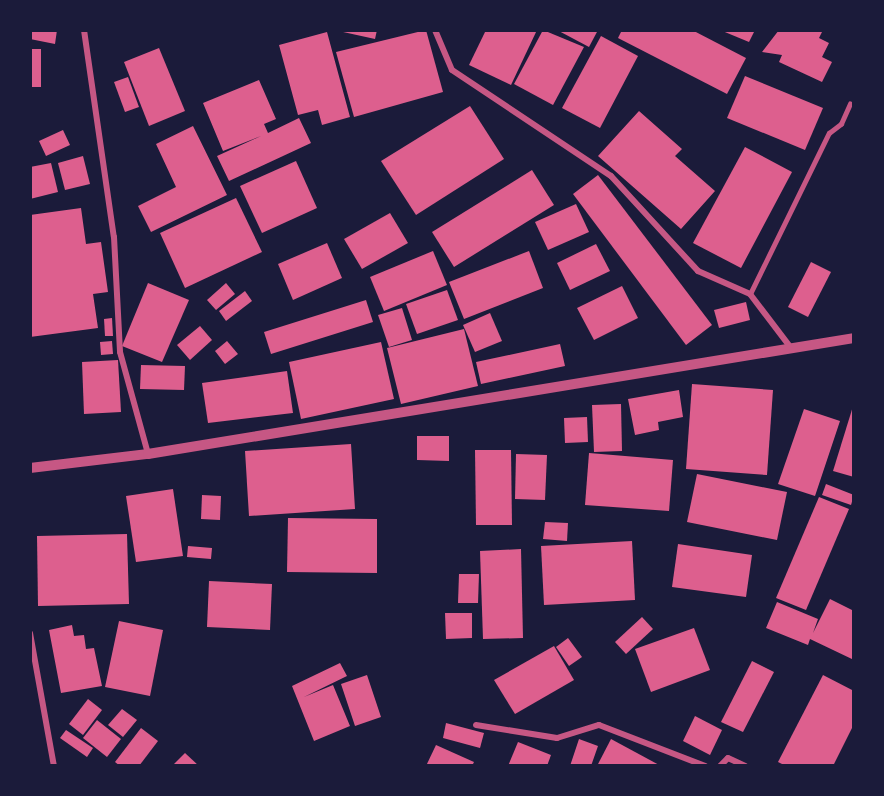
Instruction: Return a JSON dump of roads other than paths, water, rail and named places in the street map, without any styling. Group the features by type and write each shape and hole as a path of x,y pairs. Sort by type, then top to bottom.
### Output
{"street":[{"path":"84,30 114,237 120,352 148,454"},
{"path":"435,30 452,70 611,176 698,271 750,294 791,348"},
{"path":"30,468 148,454 854,338"},
{"path":"30,633 54,766"},
{"path":"476,725 557,738 599,725 705,766"},
{"path":"720,766 728,758 744,766"}],"lane":[{"path":"750,294 829,133 841,124 850,104"}]}
